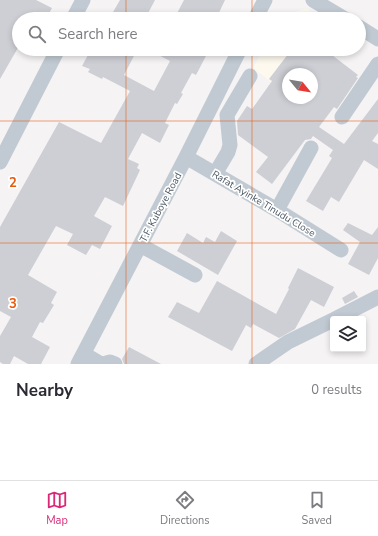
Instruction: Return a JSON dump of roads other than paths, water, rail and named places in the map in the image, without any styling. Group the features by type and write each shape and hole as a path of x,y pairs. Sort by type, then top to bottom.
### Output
{"street":[{"path":"77,12 83,0"},
{"path":"258,12 264,0"},
{"path":"313,0 333,12"},
{"path":"366,31 378,39"},
{"path":"0,162 54,56"},
{"name":"T.F. Kuboye Road","path":"81,359 236,56"},
{"path":"342,118 378,64"},
{"path":"215,174 230,145 227,115 250,76"},
{"path":"277,210 311,148"},
{"name":"Rafat Ayinke Tinudu Close","path":"186,157 277,210 341,250"},
{"path":"140,245 195,275"},
{"path":"342,316 378,297"},
{"path":"256,364 288,342 330,322"},
{"path":"81,359 102,364 110,362 115,364"}]}
